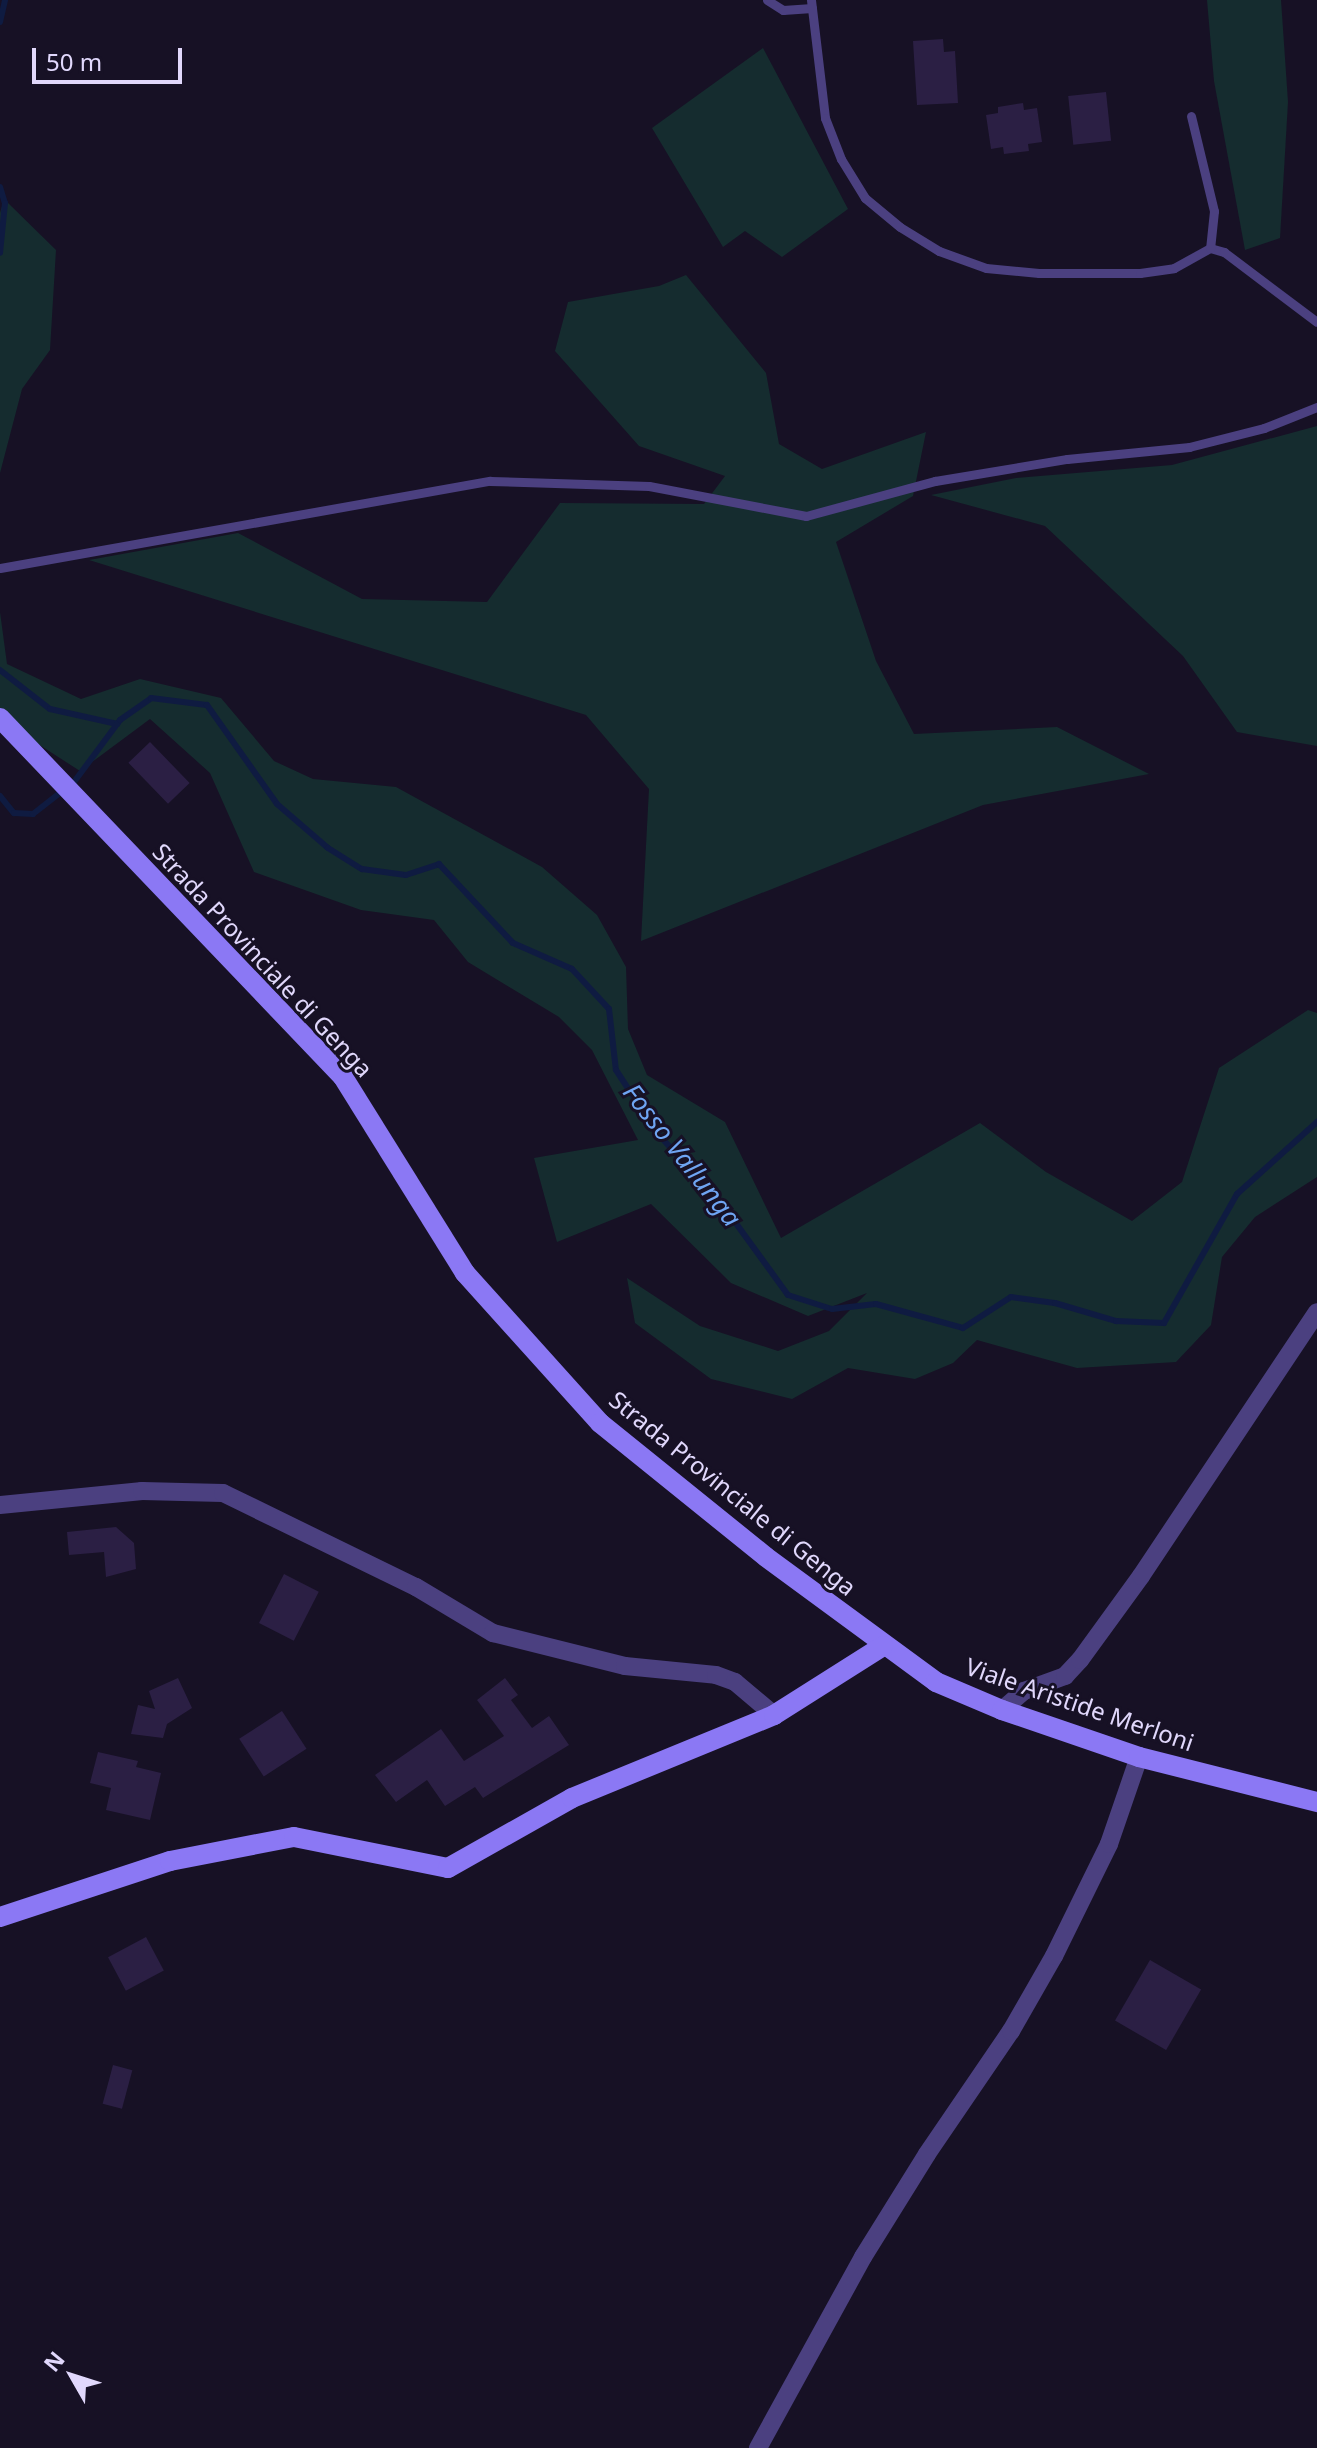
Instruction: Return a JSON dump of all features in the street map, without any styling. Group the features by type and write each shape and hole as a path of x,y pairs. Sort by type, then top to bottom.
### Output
{"main road":[{"name":"Strada Provinciale di Genga","path":"0,718 343,1077 465,1273 600,1423 766,1557 883,1646"},
{"name":"Viale Aristide Merloni","path":"883,1646 936,1682 1002,1710 1139,1757 1317,1802"},
{"path":"0,1917 170,1861 294,1837 448,1868 572,1798 774,1715 883,1646"}],"street":[{"path":"1002,1710 1024,1691 1065,1676 1080,1660 1141,1576 1317,1312"},
{"path":"0,1505 142,1491 223,1493 416,1587 493,1633 625,1666 716,1675 735,1682 774,1715"},
{"path":"758,2448 863,2257 927,2154 1011,2031 1054,1956 1109,1844 1139,1757"}],"lane":[{"path":"767,0 783,10 811,4 825,118 841,159 865,198 900,227 939,251 986,268 1039,273 1140,273 1174,268 1210,248 1224,252 1317,322"},
{"path":"1191,116 1214,211 1210,248"},
{"path":"0,568 490,481 649,486 806,516 935,481 1067,459 1189,447 1264,428 1317,407"}],"green space":[{"path":"1207,0 1281,0 1288,102 1280,238 1245,250 1214,81"},
{"path":"763,48 848,209 782,257 745,231 723,247 652,128"},
{"path":"4,199 56,250 50,350 22,389 0,473 0,213"},
{"path":"686,275 766,373 779,444 822,469 926,432 913,496 836,542 876,661 914,734 1057,727 1149,774 983,805 641,941 649,789 586,715 89,560 238,533 362,599 487,602 560,503 704,504 725,476 639,446 555,351 568,302 659,286"},
{"path":"1317,426 1317,746 1237,732 1183,656 1045,526 931,495 1016,478 1172,465"},
{"path":"0,612 7,664 81,699 140,679 221,698 274,761 313,779 396,787 542,867 597,915 626,967 628,1029 647,1075 725,1122 781,1238 980,1123 1046,1172 1132,1221 1182,1182 1219,1068 1308,1010 1317,1013 1317,1177 1255,1217 1222,1257 1211,1325 1176,1362 1077,1368 977,1340 953,1363 915,1379 848,1368 792,1399 711,1379 635,1323 627,1278 700,1326 778,1351 829,1331 867,1293 808,1316 731,1283 651,1204 557,1242 534,1158 638,1140 592,1050 559,1017 468,962 434,920 361,910 254,872 210,773 150,719 80,771 21,733 0,711"}],"building":[{"path":"943,39 944,52 955,51 958,103 917,105 913,41"},
{"path":"1106,92 1111,141 1073,145 1068,96"},
{"path":"1023,103 1024,110 1037,108 1042,142 1028,144 1029,151 1004,154 1003,147 991,149 986,115 998,113 998,107"},
{"path":"150,742 190,783 168,804 128,763"},
{"path":"116,1527 134,1543 136,1569 106,1577 104,1552 69,1555 67,1532"},
{"path":"284,1574 319,1592 294,1641 259,1623"},
{"path":"178,1678 192,1708 167,1724 163,1738 131,1734 138,1705 155,1709 149,1691"},
{"path":"505,1678 518,1695 511,1700 532,1728 549,1716 569,1745 483,1798 475,1787 445,1806 427,1780 396,1802 375,1775 441,1729 464,1761 504,1736 477,1700"},
{"path":"282,1711 307,1749 264,1777 239,1739"},
{"path":"98,1752 138,1761 136,1767 161,1773 150,1820 106,1810 111,1788 90,1783"},
{"path":"146,1937 164,1971 126,1991 108,1957"},
{"path":"1150,1960 1201,1990 1166,2050 1115,2021"},
{"path":"113,2065 132,2070 122,2109 103,2104"}],"waterway":[{"path":"0,22 5,0"},
{"path":"0,187 5,203 0,253"},
{"path":"0,670 50,709 117,724"},
{"name":"Fosso Vallunga","path":"0,796 14,813 33,814 74,782 120,720 151,698 207,705 277,804 328,848 362,869 406,875 439,864 513,943 572,969 609,1009 616,1070 657,1133 719,1200 788,1295 832,1309 876,1304 963,1328 1011,1297 1055,1303 1116,1321 1164,1323 1237,1194 1317,1122"}]}
